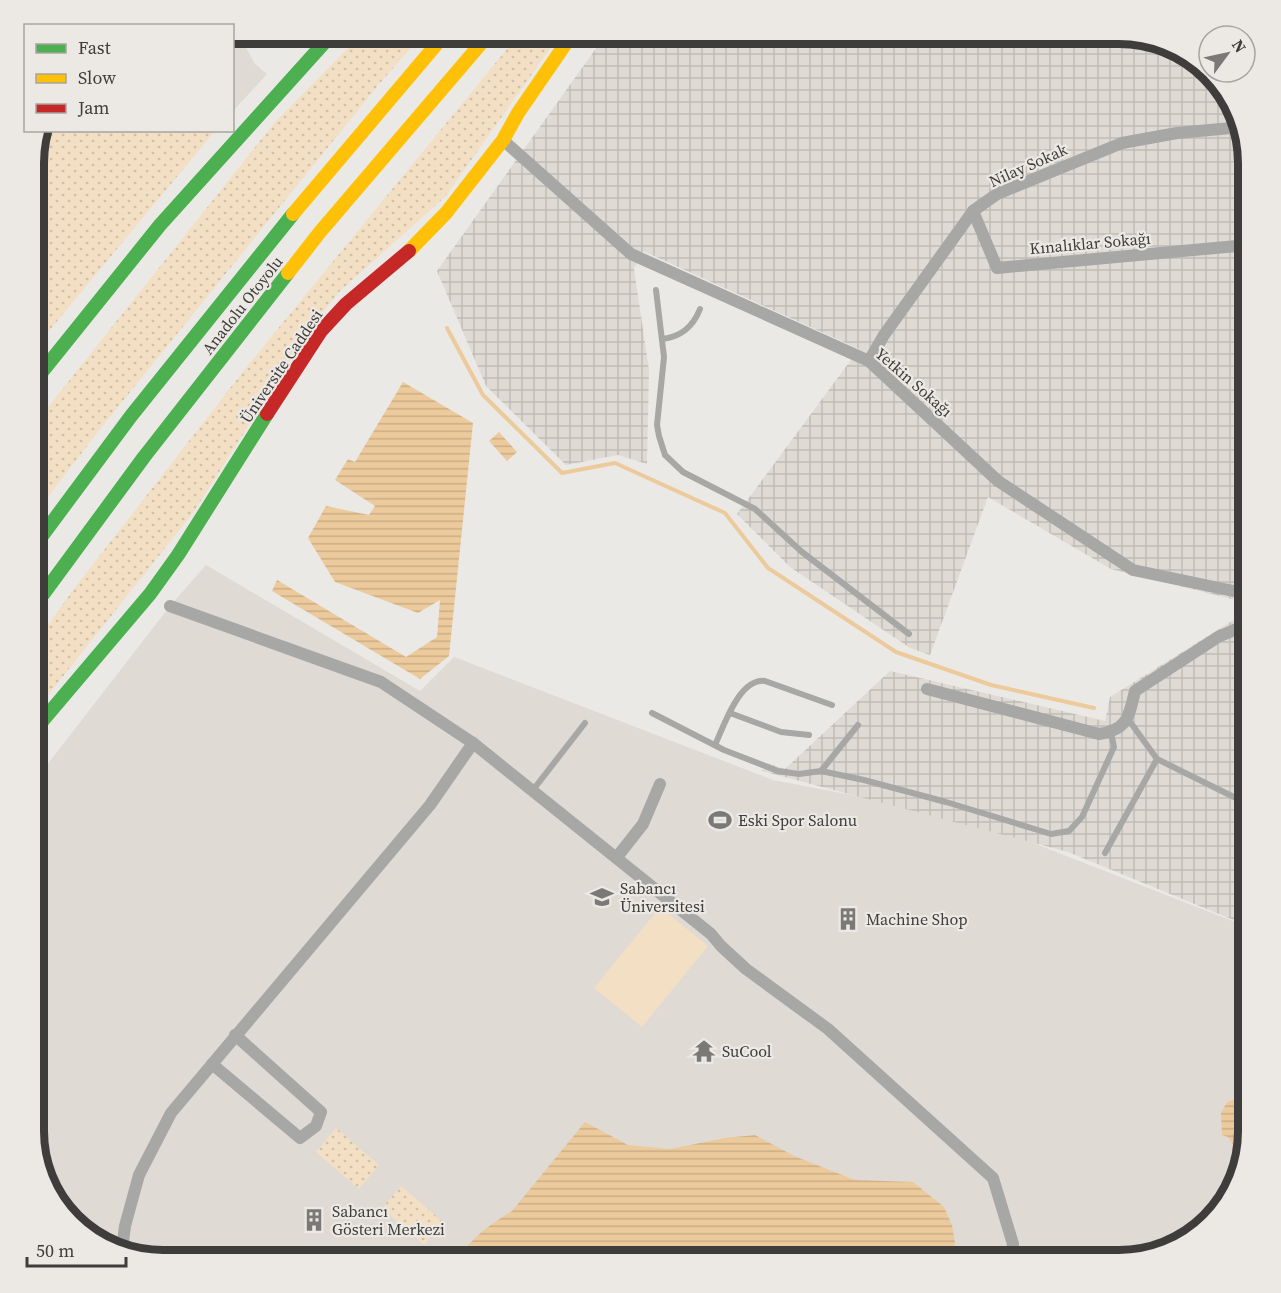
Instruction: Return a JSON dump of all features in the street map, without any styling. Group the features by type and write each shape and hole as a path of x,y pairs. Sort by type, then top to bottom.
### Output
{"main road":[{"path":"44,369 160,225 323,44"},
{"name":"Anadolu Otoyolu","path":"44,534 200,328 437,44"},
{"name":"Anadolu Otoyolu","path":"44,593 144,457 320,232 481,44"},
{"name":"Üniversite Caddesi","path":"44,719 150,594 212,504 321,331 346,304 408,252 446,213 503,140 518,113 565,44"}],"street":[{"name":"Nilay Sokak","path":"869,362 884,335 974,211 998,194 1122,143 1177,133 1232,128"},
{"name":"Yetkin Sokağı","path":"503,140 631,255 869,362 998,481 1133,570 1238,592"},
{"name":"Kınalıklar Sokağı","path":"974,211 997,268 1238,245"},
{"path":"170,606 381,682 473,742 711,934 746,969 828,1029 993,1178 1013,1244 1012,1250"},
{"path":"927,689 1099,734 1111,733 1128,719 1135,691 1218,637 1238,628"},
{"path":"123,1242 139,1175 171,1113 430,805 473,742"},
{"path":"617,857 642,824 660,784"},
{"path":"212,1064 300,1138 316,1126 321,1112 235,1035"}],"lane":[{"path":"656,290 664,357 657,425 661,446 670,460 683,472 755,509 811,559 909,634"},
{"path":"662,339 679,335 686,330 700,309"},
{"path":"150,594 170,606"},
{"path":"715,745 742,692 752,682 760,680 832,705"},
{"path":"652,713 715,745 778,771 800,774 821,771 906,791 1052,834 1058,834 1074,827 1082,817 1114,747 1111,733"},
{"path":"730,713 782,732 808,735"},
{"path":"1128,719 1157,759 1238,799"},
{"path":"533,790 585,723"},
{"path":"821,771 858,725"},
{"path":"1105,853 1157,759"}],"shaded area":[{"path":"234,44 244,44 255,64 267,74 234,110"},
{"path":"599,44 1126,44 1156,50 1178,59 1191,68 1197,73 1197,84 1208,84 1222,103 1231,125 1238,163 1238,601 1111,569 988,497 930,655 910,648 790,567 737,514 859,349 643,251 634,269 649,370 647,464 618,455 566,465 486,386 437,271"},
{"path":"403,382 473,423 449,656 420,679 272,591 277,580 406,657 437,637 440,600 418,613 335,582 308,538 326,506 369,515 375,506 335,480 348,459 355,462"},
{"path":"499,432 517,452 507,461 489,441"},
{"name":"Sabancı Üniversitesi","path":"206,565 420,691 454,657 773,780 967,817 1238,923 1238,1130 1235,1153 1225,1183 1208,1209 1178,1234 1149,1245 1118,1250 163,1250 132,1245 103,1234 73,1209 59,1190 50,1168 44,1138 44,769 170,606"},
{"path":"1238,617 1238,922 1068,852 762,771 767,763 785,769 890,671 1105,721 1110,697"},
{"path":"1238,1099 1238,1130 1232,1163 1234,1146 1228,1137 1222,1135 1221,1113 1227,1102"},
{"path":"585,1122 628,1145 670,1149 725,1138 755,1135 794,1156 855,1180 913,1182 944,1207 952,1225 955,1243 953,1250 465,1250 482,1232 512,1211"}],"green space":[{"path":"352,44 414,44 380,83 44,502 44,412 276,121"},
{"path":"511,44 553,44 445,197 340,291 313,324 193,513 44,700 44,631 76,586 249,364"},
{"path":"48,132 214,132 44,337 44,155"},
{"path":"660,907 708,946 642,1027 594,988"},
{"path":"336,1128 379,1165 359,1189 316,1152"},
{"path":"401,1186 443,1222 424,1245 382,1208"}],"waterway":[{"path":"447,328 483,395 562,473 615,463 725,513 768,568 896,652 991,685 1094,708"}],"traffic: fast":[{"path":"44,369 160,225 323,44"},
{"path":"44,533 131,416 293,214"},
{"path":"44,593 144,457 288,273"},
{"path":"44,719 150,594 178,555 267,414"}],"traffic: slow":[{"path":"293,214 437,44"},
{"path":"288,273 320,232 481,44"},
{"path":"409,251 446,213 503,140 518,113 565,44"}],"traffic: jam":[{"path":"267,414 321,331 346,304 409,251"}],"place":[{"name":"Eski Spor Salonu","path":"720,820"},
{"name":"Sabancı Üniversitesi","path":"602,897"},
{"name":"Machine Shop","path":"848,919"},
{"name":"SuCool","path":"704,1051"},
{"name":"Sabancı Gösteri Merkezi","path":"314,1220"}]}
